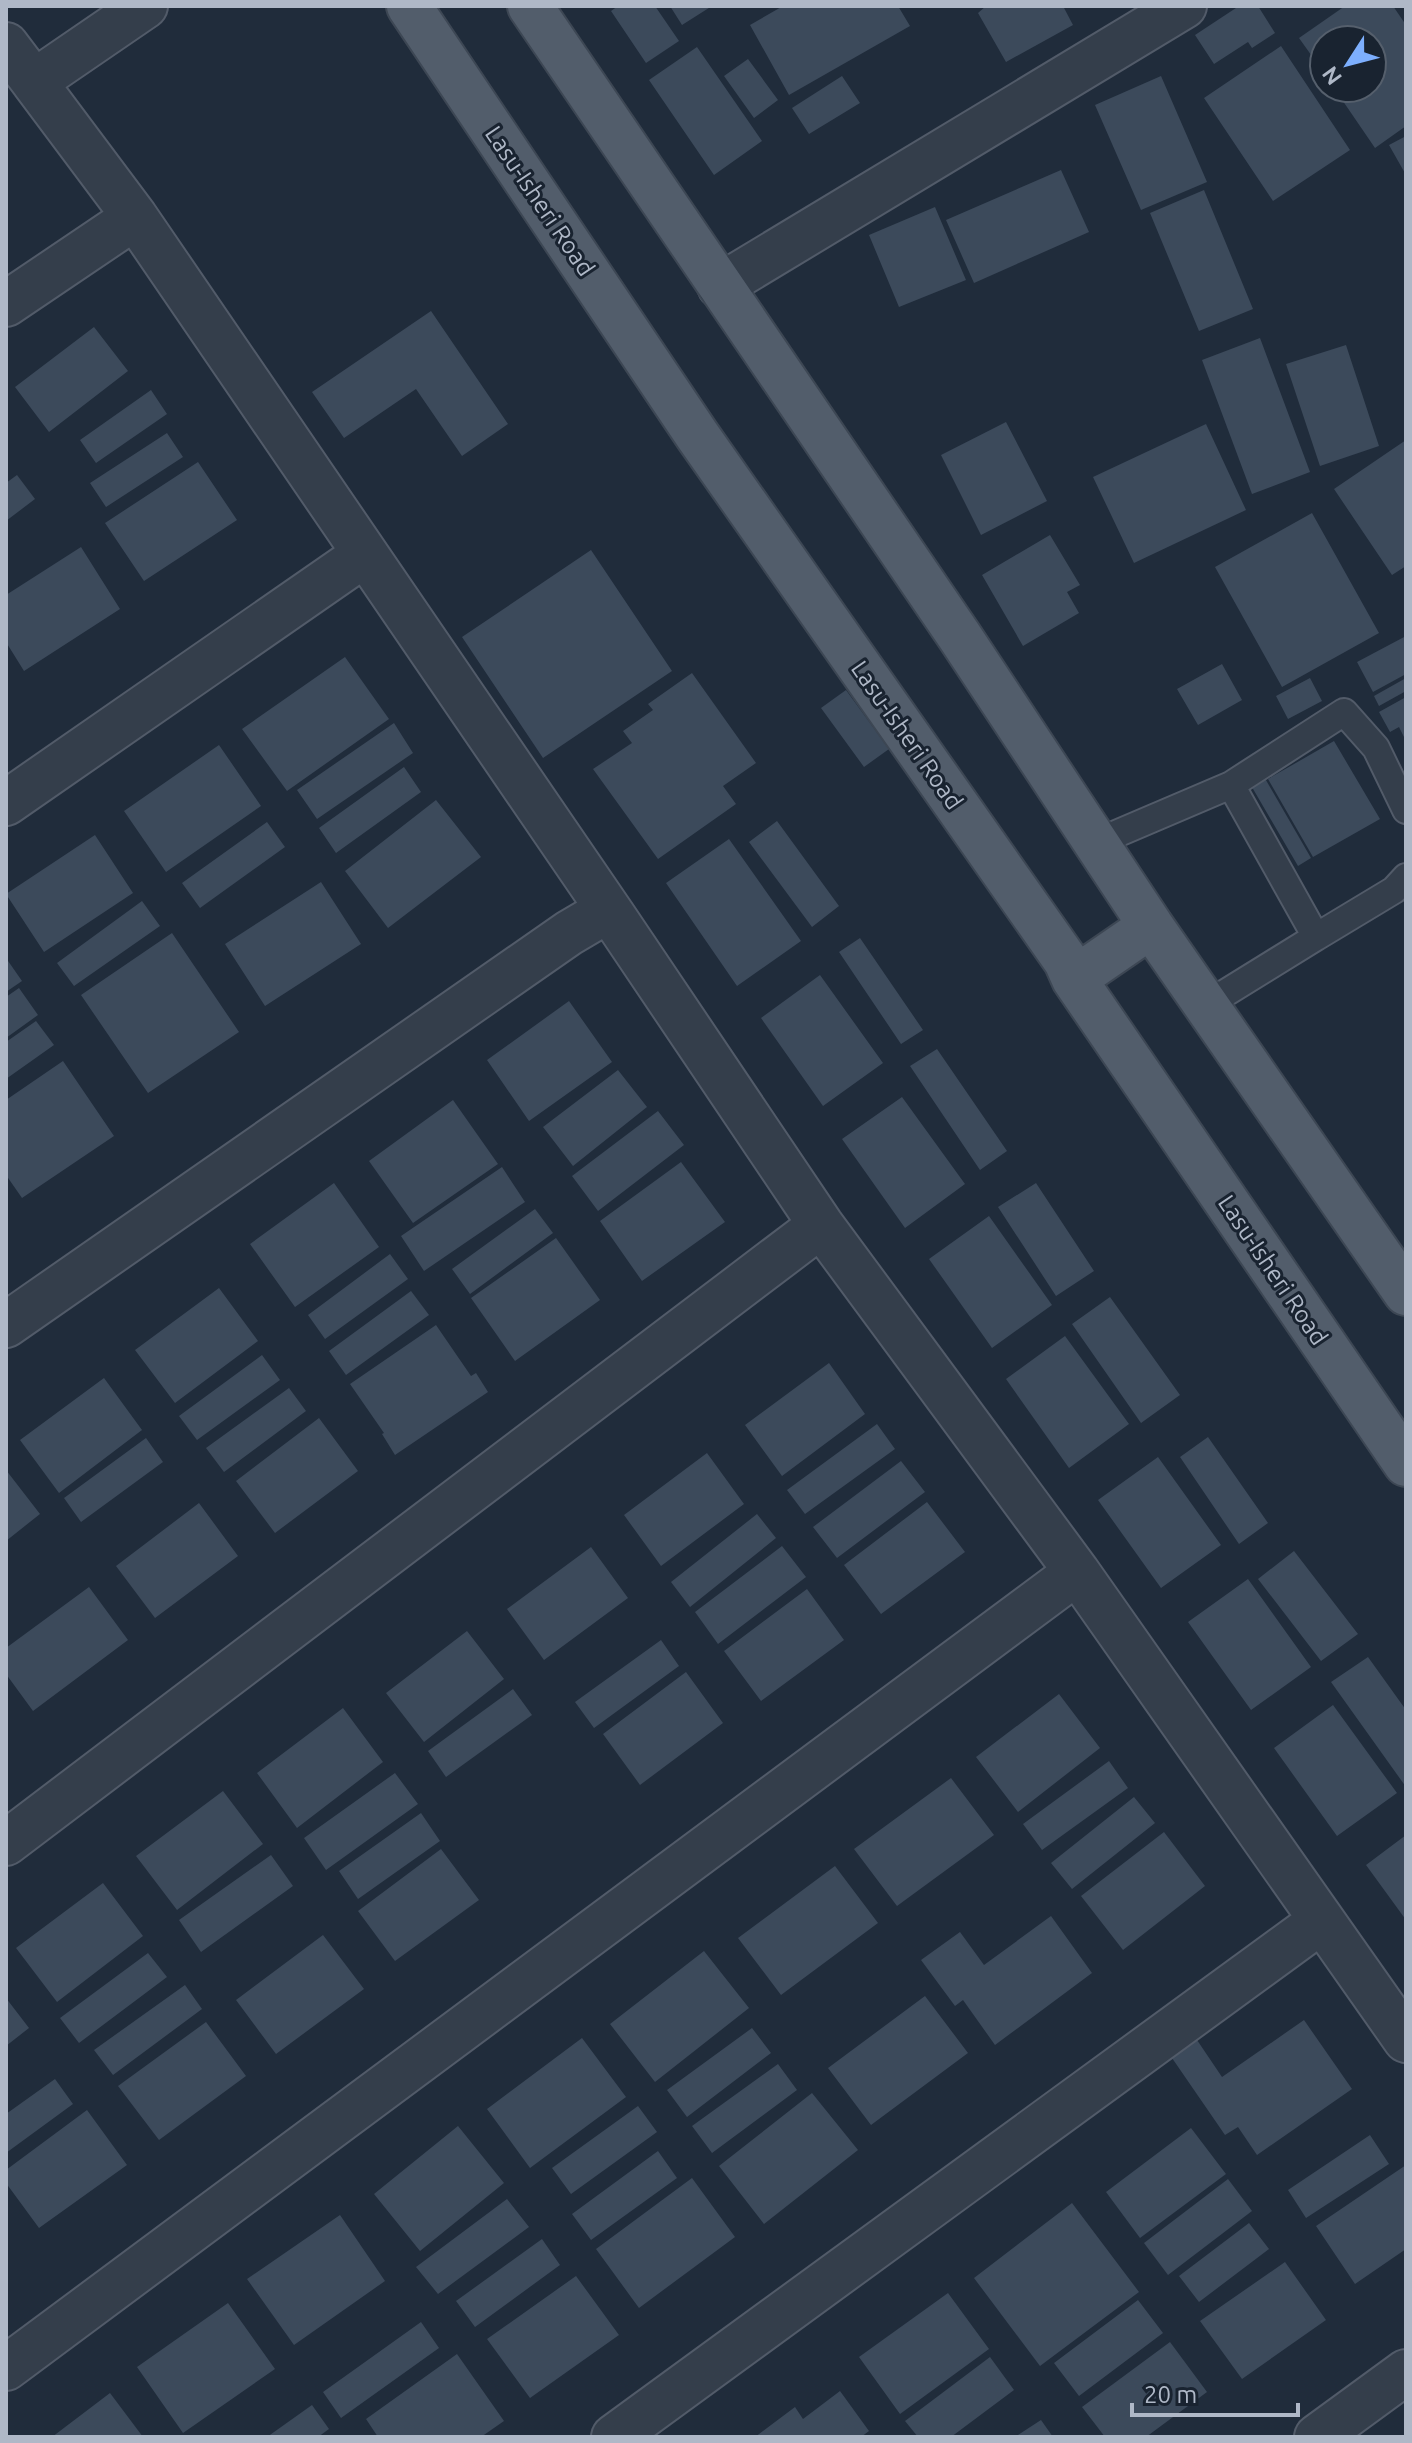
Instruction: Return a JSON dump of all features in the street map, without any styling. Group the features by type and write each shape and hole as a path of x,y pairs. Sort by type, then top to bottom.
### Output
{"main road":[{"name":"Lasu-Isheri Road","path":"409,6 697,435 1066,961 1074,979 1406,1464"},
{"path":"530,6 951,624 1151,926 1406,1293"},
{"path":"1074,979 1151,926"}],"street":[{"path":"34,82 145,6"},
{"path":"720,286 1184,6"},
{"path":"6,45 135,217 821,1225 1077,1572 1406,2040"},
{"path":"6,304 135,217"},
{"path":"6,803 365,554"},
{"path":"6,1325 569,933 608,910"},
{"path":"6,1843 821,1225"},
{"path":"6,2368 1077,1572"},
{"path":"614,2437 1321,1921"},
{"path":"1317,2437 1406,2372"}],"lane":[{"path":"1095,843 1231,785 1344,712 1376,748 1406,810"},
{"path":"1231,785 1316,937"},
{"path":"1206,1005 1394,890 1406,877"}],"building":[{"path":"618,6 655,6 679,41 646,63 611,11"},
{"path":"670,6 712,6 682,25"},
{"path":"783,6 898,6 910,26 789,95 750,25"},
{"path":"986,6 1063,6 1073,25 1006,62 978,13"},
{"path":"1239,6 1258,6 1275,33 1252,48 1248,42 1214,64 1195,35"},
{"path":"1345,6 1393,6 1406,25 1406,126 1375,148 1345,104 1388,104 1388,24 1319,24"},
{"path":"1308,32 1308,51 1299,38"},
{"path":"1281,46 1308,87 1308,104 1319,104 1350,150 1273,201 1204,98"},
{"path":"697,47 762,141 714,175 649,80"},
{"path":"748,59 778,100 754,118 724,76"},
{"path":"842,76 860,103 809,134 792,108"},
{"path":"1161,76 1207,182 1141,210 1095,105"},
{"path":"1406,136 1406,175 1389,145"},
{"path":"1061,170 1089,232 974,283 946,220"},
{"path":"1204,190 1253,309 1199,331 1150,213"},
{"path":"935,207 966,280 899,307 869,235"},
{"path":"431,311 508,424 462,456 416,389 344,438 312,392"},
{"path":"94,327 128,371 49,432 15,387"},
{"path":"1260,338 1310,472 1252,494 1202,360"},
{"path":"1346,345 1379,446 1320,466 1286,364"},
{"path":"151,390 167,414 96,463 80,440"},
{"path":"1006,422 1047,501 981,535 941,455"},
{"path":"1206,424 1246,510 1134,563 1093,477"},
{"path":"167,433 183,457 106,507 90,483"},
{"path":"1406,440 1406,566 1392,575 1334,489"},
{"path":"198,462 237,520 144,581 105,523"},
{"path":"17,475 35,499 6,521 6,483"},
{"path":"1312,513 1379,633 1282,687 1215,567"},
{"path":"1050,535 1080,585 1067,592 1079,613 1023,646 982,575"},
{"path":"81,547 120,609 24,671 6,642 6,595"},
{"path":"591,550 672,671 543,758 462,637"},
{"path":"1406,636 1406,674 1373,692 1357,662"},
{"path":"345,657 389,719 287,791 242,729"},
{"path":"1222,664 1242,700 1198,725 1177,689"},
{"path":"692,673 756,763 723,786 736,804 658,859 593,769 632,743 623,731 653,710 648,704"},
{"path":"1310,678 1322,701 1288,719 1276,696"},
{"path":"1406,678 1406,691 1379,706 1374,696"},
{"path":"846,690 889,749 864,767 821,708"},
{"path":"1406,697 1406,741 1399,727 1390,732 1379,712"},
{"path":"394,723 413,753 317,819 297,790"},
{"path":"1334,741 1380,819 1313,857 1268,779"},
{"path":"219,745 261,806 166,872 124,811"},
{"path":"404,767 421,792 336,853 319,828"},
{"path":"1263,775 1311,858 1298,866 1249,782"},
{"path":"436,800 481,857 388,928 345,871"},
{"path":"777,821 839,906 812,927 749,842"},
{"path":"267,822 285,847 200,908 182,883"},
{"path":"95,835 133,893 44,952 6,894"},
{"path":"729,839 801,941 737,986 666,883"},
{"path":"321,882 361,944 265,1006 225,944"},
{"path":"142,901 160,926 74,986 57,963"},
{"path":"172,933 239,1032 148,1093 81,995"},
{"path":"860,938 923,1030 901,1044 839,952"},
{"path":"6,958 22,981 6,992"},
{"path":"820,975 883,1063 823,1106 761,1018"},
{"path":"19,988 38,1015 6,1038 6,997"},
{"path":"569,1001 612,1062 529,1121 487,1060"},
{"path":"36,1021 54,1045 6,1079 6,1042"},
{"path":"937,1049 1007,1151 980,1170 910,1066"},
{"path":"63,1061 114,1136 22,1198 6,1175 6,1100"},
{"path":"618,1070 647,1107 573,1166 543,1127"},
{"path":"902,1097 965,1184 905,1228 842,1139"},
{"path":"453,1100 498,1164 413,1223 369,1161"},
{"path":"658,1111 684,1145 598,1211 572,1176"},
{"path":"681,1162 725,1222 642,1281 600,1221"},
{"path":"502,1167 525,1202 424,1271 401,1236"},
{"path":"334,1183 379,1247 295,1307 250,1244"},
{"path":"1036,1183 1094,1271 1056,1296 998,1207"},
{"path":"535,1209 553,1233 470,1294 452,1269"},
{"path":"989,1216 1052,1305 992,1348 929,1259"},
{"path":"556,1238 600,1300 515,1361 471,1298"},
{"path":"390,1254 408,1279 325,1339 308,1315"},
{"path":"219,1288 258,1341 175,1403 135,1350"},
{"path":"411,1291 429,1315 346,1375 329,1351"},
{"path":"1110,1297 1180,1395 1141,1423 1072,1324"},
{"path":"436,1325 471,1376 476,1373 488,1392 395,1455 384,1433 350,1384"},
{"path":"1065,1336 1129,1424 1069,1468 1006,1379"},
{"path":"262,1355 280,1380 197,1440 179,1416"},
{"path":"829,1363 865,1414 782,1476 745,1425"},
{"path":"104,1378 142,1430 59,1493 20,1440"},
{"path":"289,1388 306,1411 224,1472 206,1448"},
{"path":"319,1418 358,1471 275,1533 236,1481"},
{"path":"877,1424 895,1449 805,1514 787,1490"},
{"path":"1208,1437 1268,1523 1239,1544 1180,1457"},
{"path":"146,1438 163,1462 81,1522 64,1498"},
{"path":"707,1453 744,1504 661,1566 624,1515"},
{"path":"1158,1457 1221,1545 1161,1588 1098,1500"},
{"path":"901,1461 925,1492 837,1558 813,1527"},
{"path":"6,1470 40,1514 6,1541"},
{"path":"927,1502 965,1552 881,1614 844,1565"},
{"path":"199,1503 238,1556 155,1618 116,1566"},
{"path":"757,1514 776,1538 690,1607 671,1582"},
{"path":"782,1546 806,1577 718,1644 695,1612"},
{"path":"591,1547 628,1598 544,1660 507,1609"},
{"path":"1294,1551 1358,1634 1321,1661 1258,1579"},
{"path":"1248,1579 1311,1667 1251,1710 1188,1622"},
{"path":"89,1587 128,1640 33,1711 6,1674 6,1648"},
{"path":"807,1589 844,1640 761,1701 724,1651"},
{"path":"467,1631 504,1679 424,1742 386,1693"},
{"path":"661,1640 679,1666 594,1728 575,1702"},
{"path":"1368,1657 1406,1710 1406,1787 1331,1682"},
{"path":"686,1672 723,1723 640,1785 603,1734"},
{"path":"513,1689 532,1715 446,1777 428,1751"},
{"path":"1059,1694 1100,1748 1018,1812 976,1757"},
{"path":"1333,1705 1397,1793 1337,1836 1274,1748"},
{"path":"343,1708 383,1762 297,1828 257,1773"},
{"path":"1109,1761 1128,1788 1042,1850 1023,1824"},
{"path":"395,1773 418,1804 326,1870 304,1838"},
{"path":"951,1778 994,1835 897,1906 854,1849"},
{"path":"223,1791 263,1844 177,1910 136,1856"},
{"path":"1134,1797 1155,1823 1072,1889 1051,1863"},
{"path":"421,1813 440,1841 358,1899 339,1871"},
{"path":"1164,1832 1205,1886 1123,1950 1081,1896"},
{"path":"1406,1835 1406,1920 1366,1865"},
{"path":"441,1849 479,1900 395,1961 358,1911"},
{"path":"271,1855 293,1886 201,1952 179,1920"},
{"path":"835,1866 878,1923 781,1995 738,1938"},
{"path":"103,1883 143,1936 57,2002 16,1948"},
{"path":"1051,1916 1092,1973 995,2045 963,2000 955,2006 921,1960 960,1932 984,1965"},
{"path":"323,1935 364,1989 276,2054 236,2000"},
{"path":"704,1951 749,2008 655,2082 610,2024"},
{"path":"148,1953 167,1977 79,2043 60,2018"},
{"path":"185,1985 202,2009 113,2075 94,2050"},
{"path":"925,1996 968,2053 871,2125 828,2068"},
{"path":"6,1998 29,2028 6,2046"},
{"path":"1304,2020 1352,2089 1257,2155 1238,2127 1225,2135 1172,2058 1197,2040 1222,2077"},
{"path":"206,2022 246,2076 159,2140 118,2086"},
{"path":"752,2028 771,2053 687,2117 667,2090"},
{"path":"582,2038 626,2097 530,2168 487,2109"},
{"path":"778,2064 797,2090 712,2153 692,2126"},
{"path":"55,2079 73,2104 6,2153 6,2114"},
{"path":"812,2093 858,2150 764,2224 719,2166"},
{"path":"638,2106 657,2132 571,2194 552,2168"},
{"path":"87,2110 127,2165 39,2228 6,2183 6,2170"},
{"path":"458,2126 504,2183 420,2251 374,2194"},
{"path":"1191,2128 1226,2174 1140,2238 1106,2192"},
{"path":"1370,2135 1389,2164 1306,2218 1288,2190"},
{"path":"658,2151 677,2178 591,2240 572,2214"},
{"path":"1406,2165 1406,2249 1355,2284 1316,2226"},
{"path":"692,2178 735,2237 639,2308 596,2249"},
{"path":"1228,2179 1252,2211 1168,2275 1144,2243"},
{"path":"507,2199 529,2227 438,2294 416,2267"},
{"path":"1072,2203 1139,2292 1040,2366 974,2278"},
{"path":"340,2215 385,2281 294,2345 247,2279"},
{"path":"1249,2223 1269,2249 1199,2302 1179,2276"},
{"path":"542,2239 560,2265 475,2327 456,2301"},
{"path":"1285,2262 1326,2320 1242,2379 1200,2321"},
{"path":"576,2276 619,2335 530,2398 487,2339"},
{"path":"948,2293 989,2349 900,2414 859,2357"},
{"path":"1138,2300 1163,2333 1079,2396 1054,2363"},
{"path":"228,2303 275,2369 183,2433 137,2367"},
{"path":"421,2322 439,2348 341,2418 323,2392"},
{"path":"1170,2342 1207,2392 1146,2437 1105,2437 1082,2407"},
{"path":"457,2354 504,2421 481,2437 378,2437 366,2419"},
{"path":"990,2357 1014,2390 951,2437 918,2437 905,2421"},
{"path":"840,2391 869,2431 861,2437 755,2437 795,2407 803,2419"},
{"path":"110,2393 143,2437 52,2437"},
{"path":"312,2405 329,2429 318,2437 267,2437"},
{"path":"1041,2420 1053,2437 1015,2437"}]}
